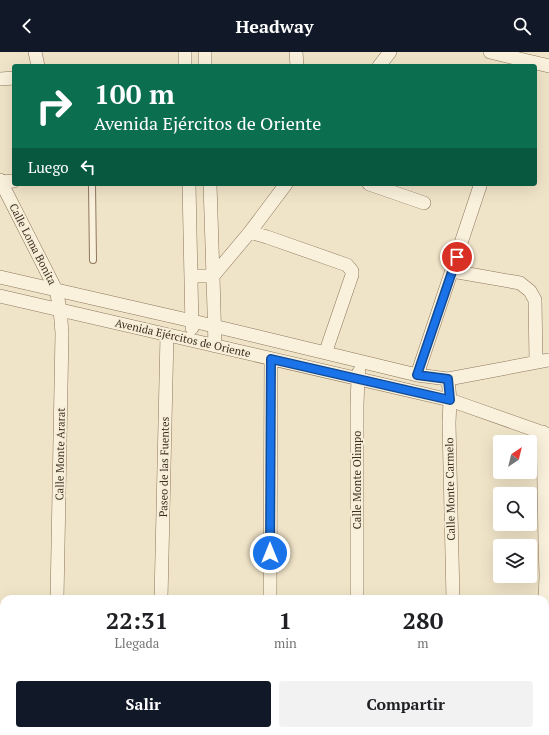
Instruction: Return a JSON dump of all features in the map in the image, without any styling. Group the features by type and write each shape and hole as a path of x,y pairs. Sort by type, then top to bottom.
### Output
{"street":[{"path":"35,52 38,64"},
{"path":"185,52 185,64"},
{"path":"205,52 205,64"},
{"path":"296,52 297,64"},
{"path":"381,64 390,52"},
{"path":"490,52 549,66"},
{"path":"0,79 12,78"},
{"name":"Calle Loma Bonita","path":"5,181 56,290 60,309"},
{"path":"189,186 193,341"},
{"path":"210,186 214,346"},
{"path":"191,276 213,276 250,232 284,186"},
{"path":"375,186 424,203"},
{"path":"417,375 480,186"},
{"path":"250,232 348,266 352,270 352,276 326,353"},
{"path":"452,271 520,283 530,291 535,300 536,362"},
{"name":"Avenida Ejércitos de Oriente","path":"0,277 214,326 417,375 448,379 549,360"},
{"name":"Avenida Ejércitos de Oriente","path":"0,296 450,400 546,433"},
{"name":"Calle Monte Ararat","path":"57,595 62,333 60,309"},
{"name":"Paseo de las Fuentes","path":"161,595 167,334"},
{"path":"270,595 271,359"},
{"name":"Calle Monte Olimpo","path":"357,595 357,404 358,379 361,362"},
{"name":"Calle Monte Carmelo","path":"448,379 450,400 449,423 453,595"},
{"path":"546,433 544,542 548,575 546,595"}],"lane":[{"path":"92,186 93,260"}],"route":[{"path":"270,553 271,359 450,400 448,379 417,375 457,257"}]}
